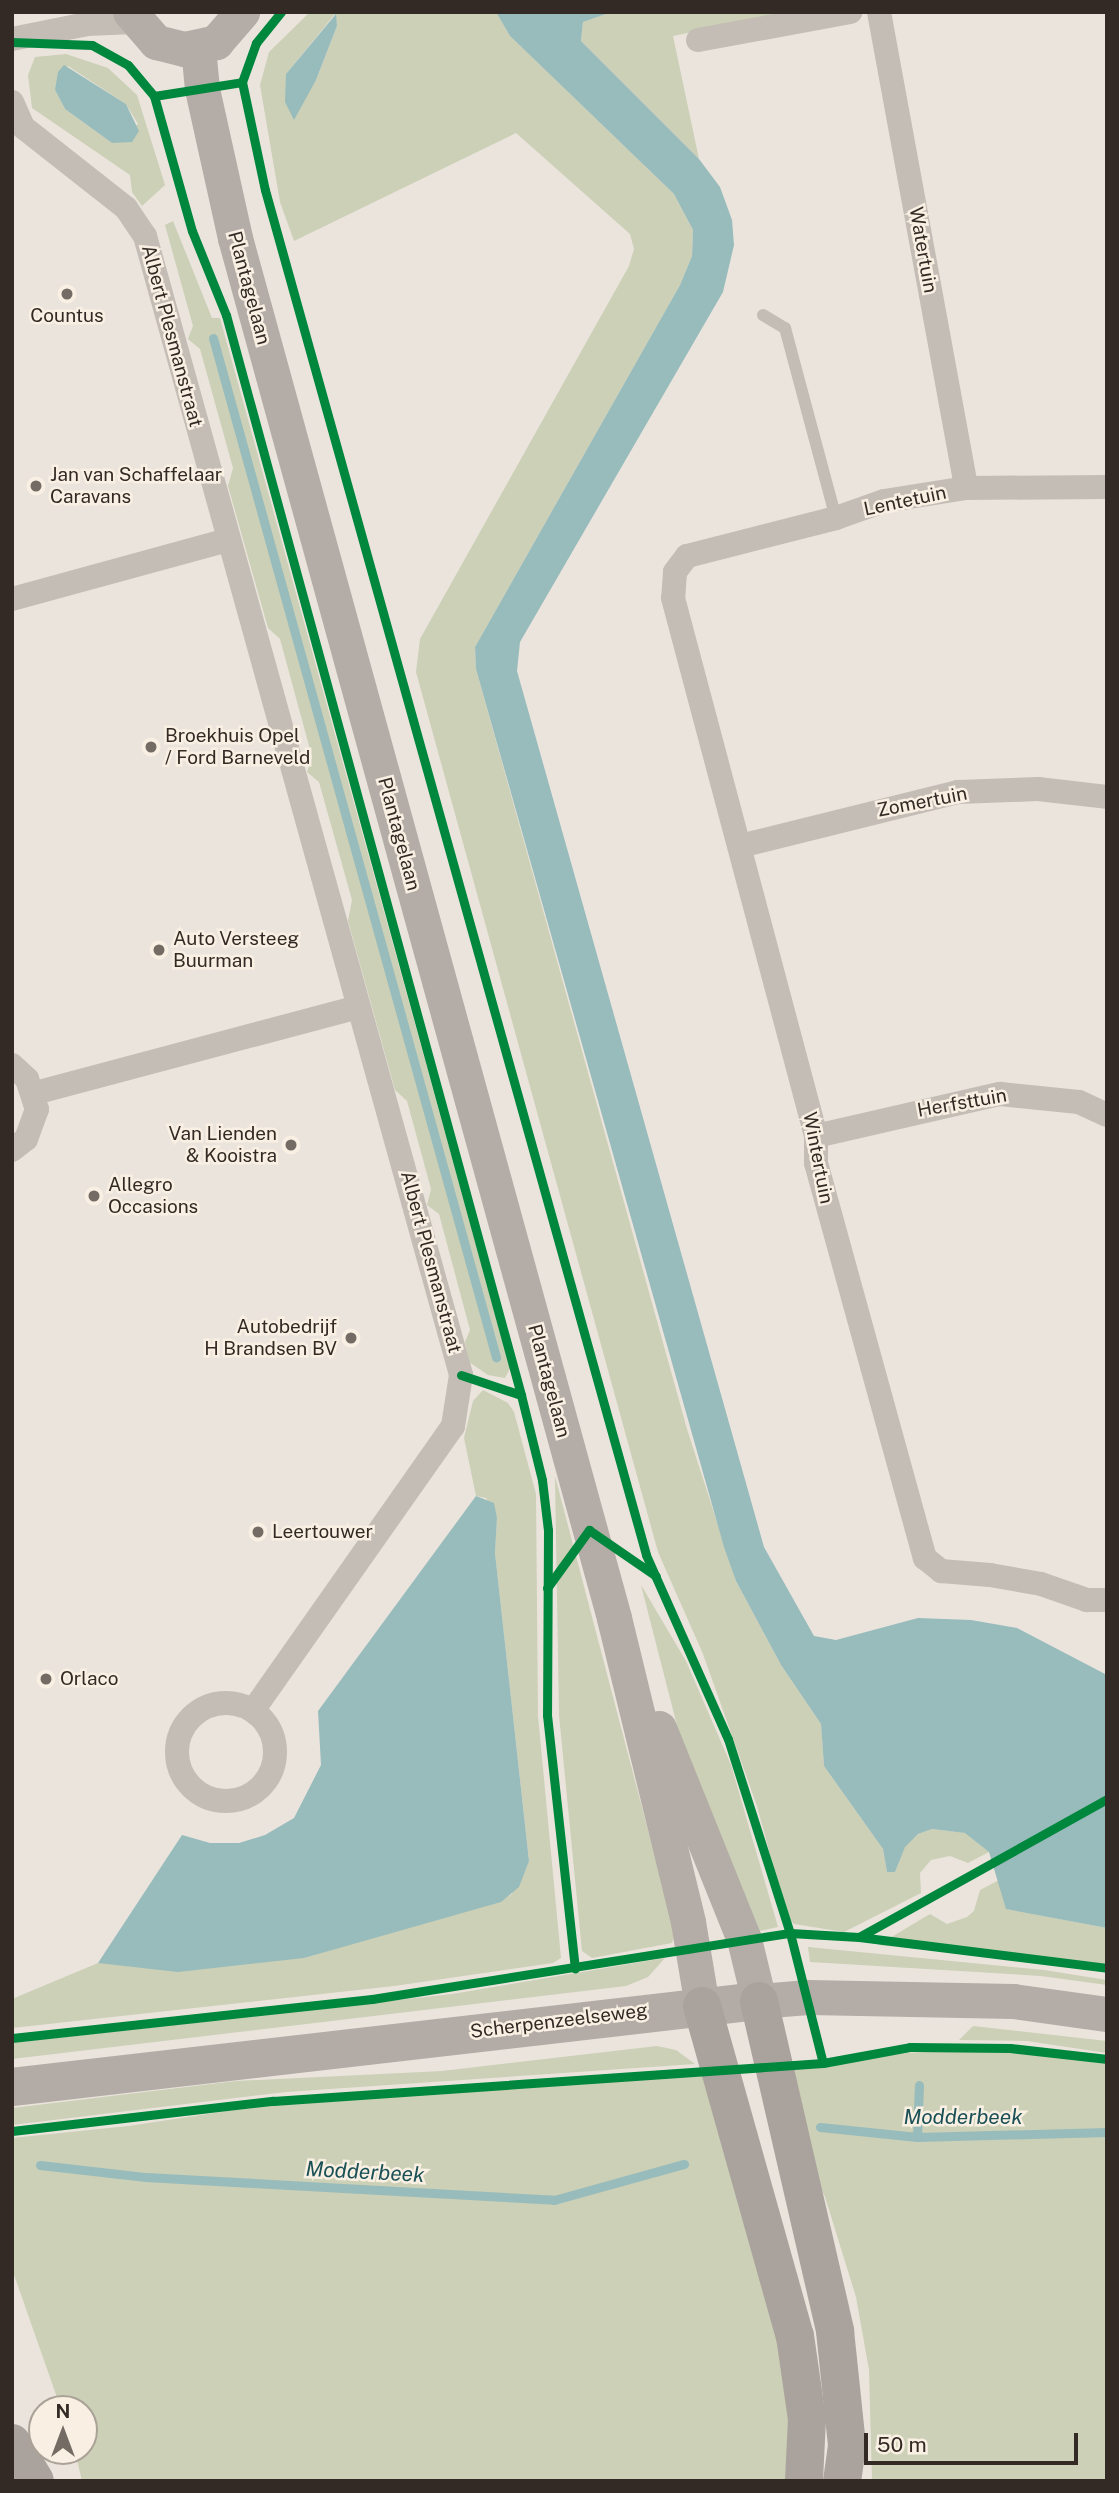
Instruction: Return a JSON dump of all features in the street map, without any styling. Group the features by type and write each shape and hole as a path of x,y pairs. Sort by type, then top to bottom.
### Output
{"highway":[{"path":"759,2001 835,2331 847,2446 842,2481"},
{"path":"702,2006 795,2336 807,2419 804,2481"},
{"path":"12,2443 35,2481"},
{"path":"12,2452 22,2481"}],"main road":[{"path":"132,17 156,42 184,49 198,48 231,30 242,12"},
{"name":"Plantagelaan","path":"198,48 202,89 235,238 614,1618 688,1922 702,2006"},
{"name":"Plantagelaan","path":"614,1618 744,1939 759,2001"},
{"name":"Scherpenzeelseweg","path":"12,2087 702,2006 808,1997 987,2000 1107,2014"}],"street":[{"path":"698,40 850,12"},
{"name":"Watertuin","path":"879,12 967,488"},
{"path":"12,39 132,17"},
{"name":"Albert Plesmanstraat","path":"12,102 23,127 41,145 126,208 139,223 228,540 289,744 358,1007 444,1302 461,1375 461,1391 453,1426 254,1711"},
{"name":"Lentetuin","path":"675,572 687,556 836,518 884,501 967,488 1107,487"},
{"path":"12,599 228,540"},
{"name":"Wintertuin","path":"675,572 673,598 816,1136 816,1163 925,1558 941,1571 1029,1582 1087,1600 1107,1600"},
{"name":"Zomertuin","path":"740,846 958,792 1038,789 1107,797"},
{"path":"35,1093 358,1007"},
{"path":"12,1065 27,1079 35,1093 33,1125 12,1150"},
{"name":"Herfsttuin","path":"816,1136 1000,1094 1079,1102 1107,1115"},
{"path":"239,1704 254,1711 273,1737 273,1769 252,1795 220,1801 205,1797 182,1774 178,1743 183,1728 207,1707 239,1704"}],"lane":[{"path":"763,315 785,328 836,518"}],"green space":[{"path":"310,12 496,12 510,36 674,194 693,230 692,256 680,285 475,647 476,669 687,1429 736,1581 781,1665 821,1724 824,1766 883,1849 887,1872 895,1872 905,1846 918,1834 932,1829 966,1833 989,1852 968,1863 950,1856 931,1860 920,1873 921,1893 844,1932 794,1924 787,1917 757,1806 703,1654 658,1552 416,672 420,639 629,266 634,249 630,234 516,133 294,241 280,202 260,85 269,52","holes":["335,14 337,26 316,80 286,74"]},
{"path":"612,12 790,12 673,36 699,159 581,41 583,22"},
{"path":"66,54 108,68 137,95 165,185 142,206 132,192 130,175 32,108 28,75 35,57","holes":["68,66 126,104 138,124 112,143 65,109 55,90"]},
{"path":"173,221 212,318 220,318 510,1368 505,1378 488,1375 469,1362 465,1342 470,1330 439,1214 427,1205 431,1189 407,1101 395,1090 348,921 352,900 319,782 307,772 312,757 280,639 268,628 228,486 233,468 200,349 188,339 193,326 165,225"},
{"path":"483,1390 508,1403 514,1412 536,1494 538,1716 561,1958 553,1963 394,1986 12,2028 12,1999 98,1963 304,1958 511,1895 529,1861 495,1553 497,1518 486,1498 476,1496 464,1438 473,1401"},
{"path":"555,1476 675,1933 672,1943 592,1958 582,1951 559,1715"},
{"path":"641,1585 686,1661 731,1765 778,1927 755,1932 692,1784"},
{"path":"999,1880 1007,1909 1107,1928 1107,1968 878,1945 930,1914 947,1924 967,1917 974,1911 980,1890"},
{"path":"808,1947 1044,1970 1107,1980 1107,1985 1041,1976 810,1962"},
{"path":"665,1958 648,1977 626,1986 12,2059 12,2043 452,1994"},
{"path":"973,2026 1107,2041 1107,2053 1027,2041 959,2040"},
{"path":"657,2046 676,2050 695,2064 286,2092 12,2125 12,2108 236,2081 442,2071"},
{"path":"907,2053 1026,2053 1107,2063 1107,2481 872,2481 869,2370 856,2297 825,2197 800,2144 790,2070"},
{"path":"702,2075 783,2353 795,2435 792,2481 82,2481 78,2465 98,2465 98,2395 56,2395 12,2269 12,2138 128,2126 280,2103"}],"water":[{"path":"496,12 612,12 583,22 581,41 699,159 720,187 732,220 734,245 723,292 520,642 517,671 764,1547 814,1636 836,1640 918,1618 971,1620 1017,1628 1107,1675 1107,1928 1006,1909 989,1852 965,1833 932,1829 918,1834 905,1847 895,1872 887,1872 883,1849 824,1766 821,1724 781,1665 736,1581 724,1547 476,669 475,647 680,285 692,256 693,230 674,194 510,36"},
{"path":"336,14 337,26 316,80 294,120 285,102 286,74"},
{"path":"64,65 126,104 139,131 132,142 112,143 65,109 55,90 58,72"},
{"path":"476,1496 494,1503 497,1518 495,1553 529,1861 519,1887 501,1902 304,1958 178,1972 98,1963 182,1835 210,1843 239,1843 265,1835 294,1818 321,1765 318,1711"}],"waterway":[{"path":"213,338 496,1357"},
{"path":"917,2137 919,2085"},
{"name":"Modderbeek","path":"820,2127 917,2137 1107,2132"},
{"name":"Modderbeek","path":"40,2165 146,2177 554,2200 684,2164"}],"cycle path":[{"path":"281,12 256,43 242,82 265,190 646,1555 728,1739 790,1933 823,2063"},
{"path":"12,42 92,45 128,65 154,96 192,231 226,315 521,1395"},
{"path":"154,96 242,82"},
{"path":"461,1375 521,1395 542,1480 548,1530 547,1715 575,1968"},
{"path":"547,1588 589,1530 656,1576"},
{"path":"859,1937 1107,1799"},
{"path":"12,2038 372,1999 790,1933 859,1937 1107,1968"},
{"path":"12,2131 273,2101 823,2063 910,2047 1010,2048 1107,2059"}],"place":[{"name":"Countus","path":"67,294"},
{"name":"Jan van Schaffelaar Caravans","path":"36,486"},
{"name":"Broekhuis Opel / Ford Barneveld","path":"151,747"},
{"name":"Auto Versteeg Buurman","path":"159,950"},
{"name":"Van Lienden & Kooistra","path":"291,1145"},
{"name":"Allegro Occasions","path":"94,1196"},
{"name":"Autobedrijf H Brandsen BV","path":"351,1338"},
{"name":"Leertouwer","path":"258,1532"},
{"name":"Orlaco","path":"46,1679"}]}
